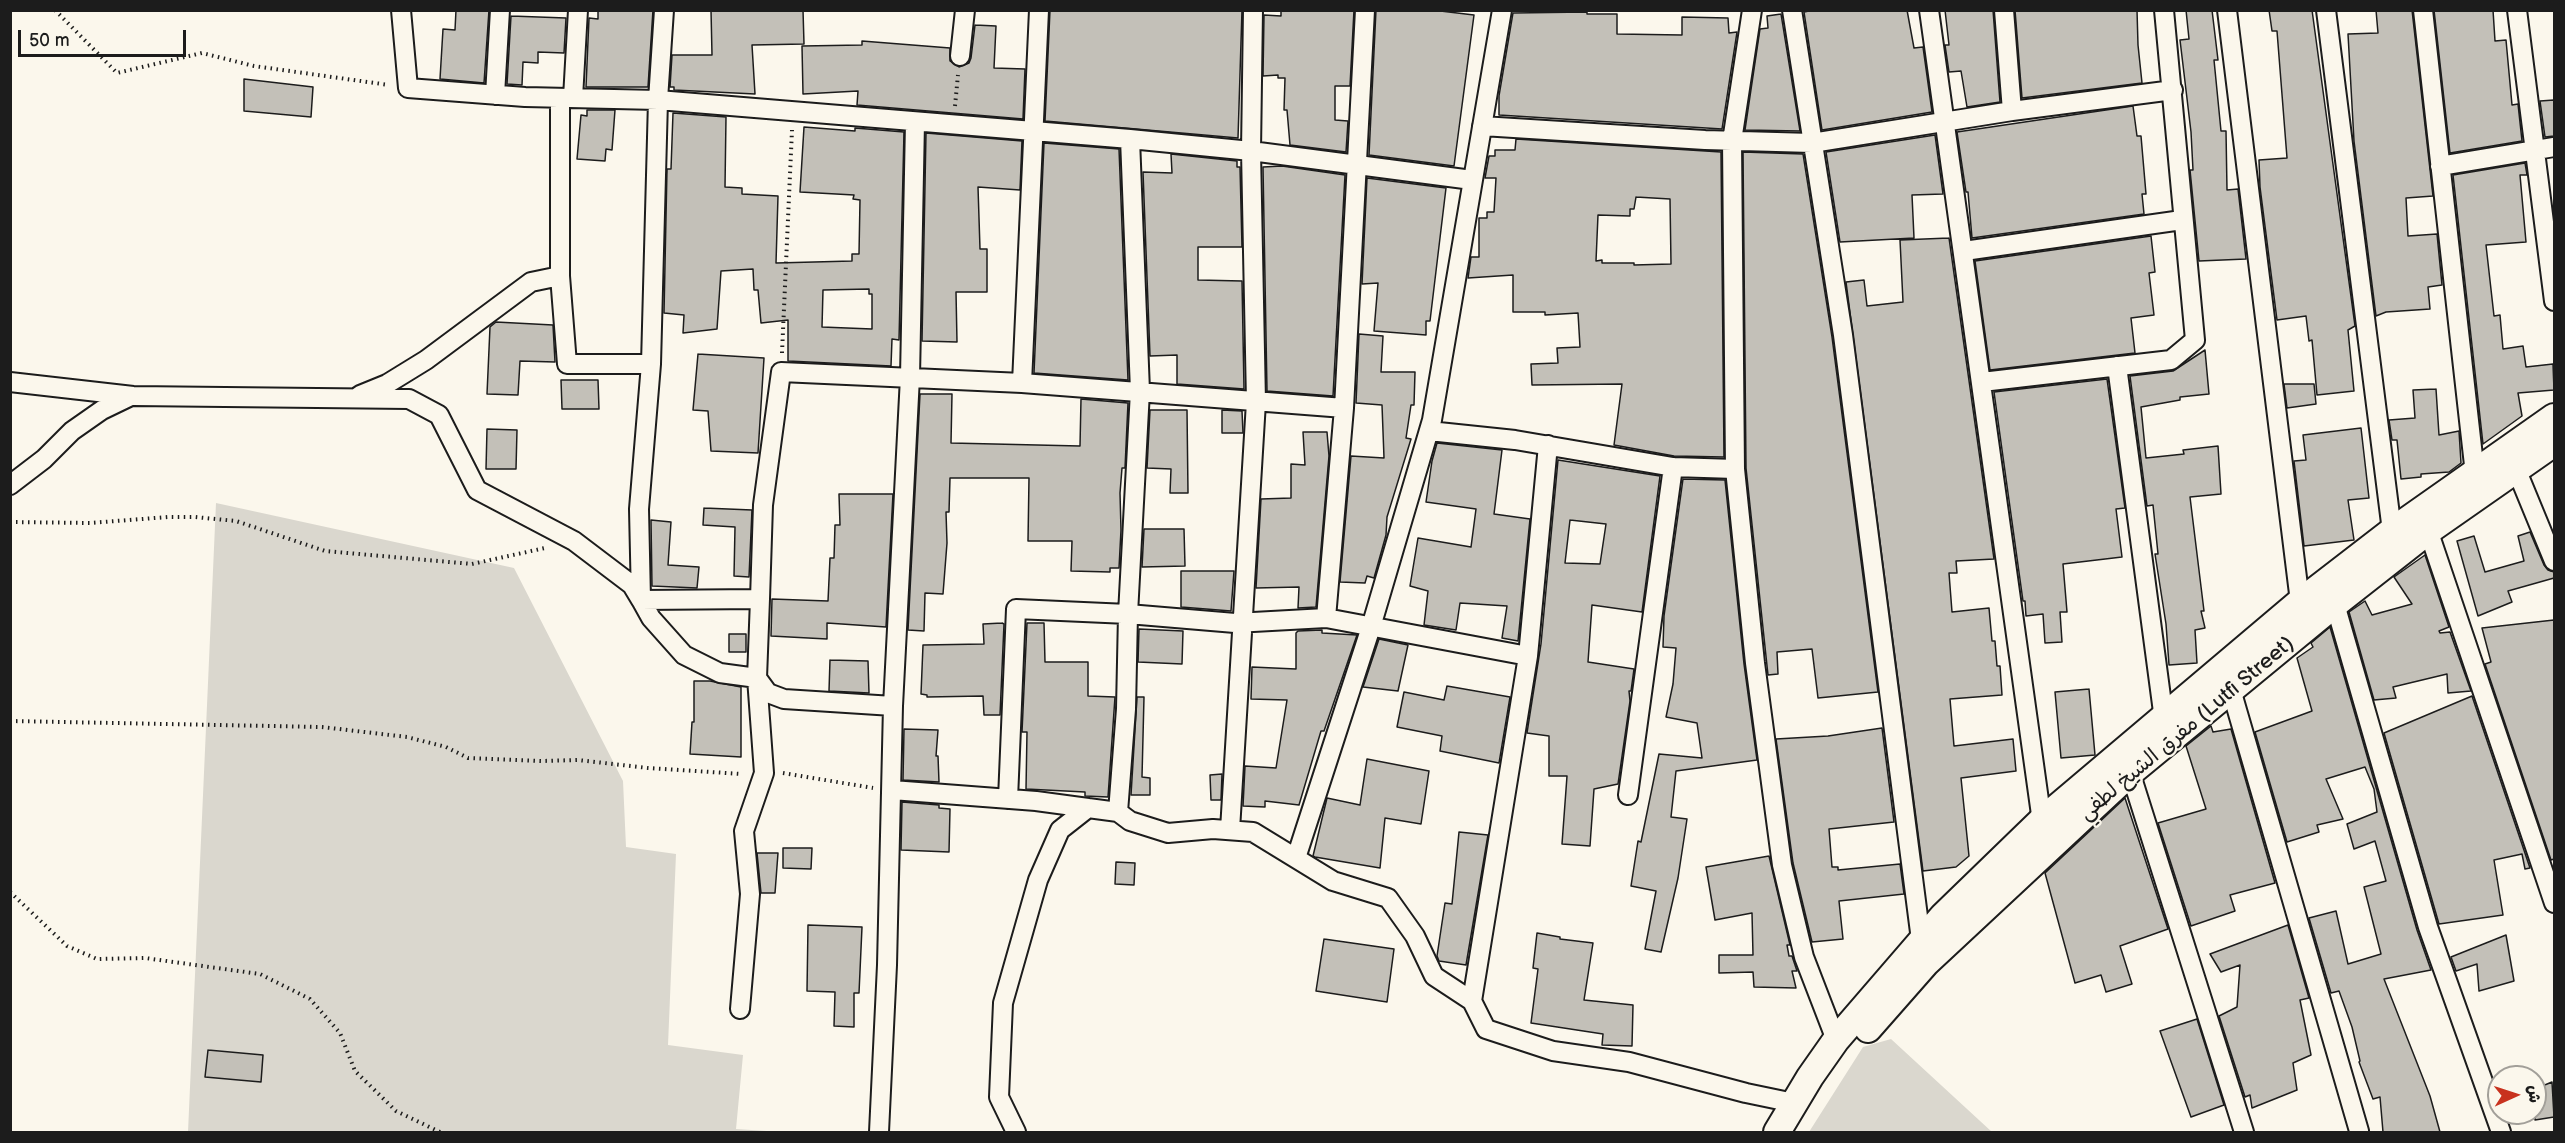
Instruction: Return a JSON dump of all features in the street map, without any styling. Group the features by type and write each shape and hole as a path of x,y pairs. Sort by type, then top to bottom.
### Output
{"street":[{"path":"401,10 408,88 495,95 658,100 1130,139 1251,151 1472,180"},
{"path":"495,95 500,10"},
{"path":"578,10 567,98 560,276 567,364 651,364"},
{"path":"641,600 639,509 651,364 658,100 664,10"},
{"path":"960,57 964,10"},
{"path":"1022,383 1039,10"},
{"path":"1230,830 1256,402 1251,151 1253,10"},
{"path":"1326,618 1344,408 1365,10"},
{"path":"1296,858 1371,627 1429,431 1502,10"},
{"path":"1752,10 1732,141 1735,469 1755,663 1782,865 1804,957 1843,1044"},
{"path":"1792,10 1843,335 1921,940"},
{"path":"1929,10 2041,821 2047,850"},
{"path":"2004,10 2012,111"},
{"path":"1982,382 2172,360 2195,340 2164,10"},
{"path":"2227,10 2300,602"},
{"path":"2326,10 2392,531"},
{"path":"2423,10 2476,485"},
{"path":"2517,10 2554,301"},
{"path":"1482,126 1732,141 1812,142 2012,111 2173,90"},
{"path":"879,1132 893,706 910,377 915,122"},
{"path":"1118,812 1126,709 1128,614 1140,391 1130,139"},
{"path":"2440,166 2554,147"},
{"path":"1964,251 2182,220"},
{"path":"353,398 387,384 426,360 531,282 560,276"},
{"path":"2117,366 2166,730"},
{"path":"740,1009 750,894 744,831 764,773 757,678 763,505 781,372 1022,383 1344,408"},
{"path":"10,382 133,396 409,399 439,415 477,490 574,541 632,585 651,618 684,655 720,673 757,678 768,693 784,699 893,706"},
{"path":"10,485 44,459 72,430 102,410 133,396"},
{"path":"2554,417 2512,460 2554,561"},
{"path":"1429,431 1548,446 1673,467 1735,469"},
{"name":"مفرق الشيخ لطفي (Lutfi Street)","path":"1843,1044 2047,850 2127,762 2228,678 2335,604 2425,521 2512,460 2554,442"},
{"path":"1472,1001 1528,656 1548,446"},
{"path":"1628,795 1673,467"},
{"path":"2359,1131 2228,678 2300,602 2392,531 2425,521 2554,903"},
{"path":"641,600 760,599"},
{"path":"2335,604 2428,927 2501,1132"},
{"path":"1008,799 1016,609 1242,622 1326,618 1528,656"},
{"path":"1777,1132 1794,1104 1843,1044 1921,940 2041,821 2127,762 2244,1132"},
{"path":"892,790 1008,799 1118,812 1130,821 1168,833 1230,830 1253,832 1333,881 1388,898 1415,936 1434,976 1472,1001 1486,1029 1553,1051 1629,1062 1794,1104"},
{"path":"1016,1132 999,1097 1003,1003 1038,880 1060,831 1088,808"},
{"path":"1796,1132 1843,1044"}],"path":[{"path":"55,10 117,73 202,53 254,66 408,88"},
{"path":"953,125 960,57"},
{"path":"781,372 793,111"},
{"path":"10,522 90,523 195,517 236,522 325,551 472,564 574,541"},
{"path":"10,721 322,727 407,737 446,747 468,758 541,761 578,759 648,768 736,774 791,773 892,790"},
{"path":"10,892 67,946 97,959 145,958 261,974 310,999 340,1033 355,1071 396,1111 440,1132"}],"shaded area":[{"path":"216,503 514,568 623,781 626,847 676,854 668,1045 743,1055 736,1129 782,1132 188,1132"},
{"path":"1891,1039 1992,1132 1809,1132 1863,1047"}],"building":[{"path":"456,10 489,10 484,83 440,79 443,29 455,30"},
{"path":"598,10 653,10 648,87 586,87 589,18 598,19"},
{"path":"711,10 803,10 804,44 752,45 755,94 674,90 674,87 670,87 672,55 712,55"},
{"path":"1050,10 1242,10 1238,138 1045,121"},
{"path":"1281,10 1354,10 1350,86 1335,86 1335,120 1348,121 1346,152 1290,145 1287,110 1284,110 1285,78 1278,78 1278,75 1263,76 1264,15 1281,16"},
{"path":"1376,10 1432,10 1474,15 1454,166 1369,155"},
{"path":"1814,10 1907,10 1914,48 1923,47 1932,112 1822,130 1804,12"},
{"path":"1945,10 1993,10 2000,102 1967,107 1961,71 1949,72 1945,45 1949,45"},
{"path":"2015,10 2137,10 2142,83 2022,98"},
{"path":"2186,10 2212,10 2218,60 2214,60 2221,131 2226,131 2227,190 2238,189 2246,259 2199,261 2190,170 2193,170 2191,132 2180,40 2189,39"},
{"path":"2269,10 2312,10 2355,326 2348,330 2354,391 2317,395 2312,340 2309,341 2306,316 2277,320 2260,187 2259,160 2287,158 2277,31 2272,31"},
{"path":"2376,10 2412,10 2433,196 2406,198 2408,236 2437,234 2442,285 2428,287 2430,309 2386,312 2376,316 2354,141 2348,34 2378,33"},
{"path":"2434,10 2493,10 2495,41 2506,40 2512,105 2518,104 2522,141 2450,153"},
{"path":"1587,12 1587,14 1617,14 1617,34 1682,35 1682,17 1728,18 1729,33 1737,32 1722,129 1499,115 1499,96 1513,13"},
{"path":"1781,14 1800,131 1745,130 1760,29 1768,28 1767,16"},
{"path":"511,16 566,18 564,53 538,52 538,63 523,62 522,85 507,84"},
{"path":"975,25 996,26 994,68 1025,69 1023,119 857,105 858,91 803,94 802,46 862,45 862,41 950,48 950,61 959,67 969,63 971,58"},
{"path":"244,79 313,87 311,117 244,111"},
{"path":"2554,100 2554,136 2545,137 2540,101"},
{"path":"2133,106 2137,136 2141,136 2146,194 2142,194 2144,214 1972,238 1968,192 1966,192 1957,132"},
{"path":"587,110 615,110 612,150 606,149 605,161 577,159 581,115 587,116"},
{"path":"673,113 726,117 725,187 742,188 742,194 778,196 776,263 852,261 852,254 859,254 860,200 853,199 854,195 800,192 804,127 904,132 899,340 892,339 891,366 788,361 788,320 761,323 758,290 754,290 753,269 721,271 717,329 683,333 684,315 664,313 667,169 671,169","holes":["869,289 869,294 872,294 872,329 822,327 823,290"]},
{"path":"926,133 1022,141 1020,190 978,187 980,249 987,249 987,292 956,292 957,342 922,341"},
{"path":"1935,135 1943,194 1912,195 1914,238 1840,242 1826,152"},
{"path":"1516,139 1721,152 1724,457 1674,456 1614,445 1622,384 1532,385 1531,364 1558,363 1557,348 1580,347 1578,313 1545,315 1545,312 1513,312 1513,275 1468,278 1471,257 1479,257 1479,218 1487,218 1487,212 1494,212 1496,178 1485,178 1489,156 1495,156 1495,150 1515,150","holes":["1636,197 1670,199 1671,264 1634,265 1634,263 1596,261 1598,215 1630,216 1630,209 1634,209"]},
{"path":"1044,143 1119,149 1128,380 1034,373"},
{"path":"1743,152 1803,154 1832,337 1878,692 1818,698 1812,649 1777,652 1778,674 1768,675 1746,468"},
{"path":"1171,154 1237,161 1237,167 1240,167 1242,247 1198,247 1198,280 1242,281 1244,389 1177,384 1177,355 1150,356 1143,172 1172,173"},
{"path":"2525,163 2527,175 2520,175 2526,242 2486,245 2494,316 2500,315 2503,349 2523,346 2526,367 2553,364 2554,390 2518,393 2522,416 2483,444 2453,175"},
{"path":"1282,166 1345,175 1333,396 1267,391 1263,167"},
{"path":"1367,178 1446,188 1430,321 1426,321 1426,335 1374,331 1378,283 1362,284"},
{"path":"2151,236 2155,272 2149,273 2154,315 2131,318 2135,353 1990,370 1975,261"},
{"path":"1949,238 1994,559 1956,561 1957,573 1949,573 1952,612 1989,608 1992,641 1995,641 1997,666 2000,666 2002,695 1950,699 1954,746 2013,739 2016,771 1961,778 1969,856 1956,867 1923,871 1846,282 1864,280 1867,306 1903,302 1900,240"},
{"path":"496,322 553,325 555,362 520,361 518,395 487,394 490,327"},
{"path":"1359,334 1383,336 1381,372 1415,372 1414,405 1411,405 1406,438 1411,439 1387,517 1386,535 1374,578 1367,576 1365,583 1340,582 1351,456 1384,458 1382,405 1356,403"},
{"path":"2205,350 2209,394 2180,397 2180,400 2141,407 2146,458 2184,454 2183,450 2218,446 2221,494 2190,497 2204,611 2201,611 2205,628 2195,630 2197,663 2169,665 2166,624 2155,554 2158,554 2153,505 2147,506 2130,376 2173,371"},
{"path":"698,354 764,358 758,453 711,451 708,411 693,410"},
{"path":"2107,379 2125,508 2116,509 2122,557 2063,564 2067,612 2060,612 2062,642 2045,643 2043,614 2026,616 1994,392"},
{"path":"561,380 598,380 599,409 562,409"},
{"path":"2284,384 2314,384 2316,404 2287,408"},
{"path":"2436,389 2439,435 2459,431 2461,463 2449,472 2421,474 2421,477 2401,479 2397,440 2392,440 2389,420 2415,418 2413,390"},
{"path":"920,394 952,394 951,443 1080,446 1081,399 1128,403 1125,468 1122,468 1120,493 1119,568 1110,568 1110,572 1071,571 1072,541 1028,541 1029,478 950,478 949,512 946,512 947,543 943,594 925,593 924,631 908,630"},
{"path":"1150,410 1187,410 1188,493 1170,493 1171,469 1147,468"},
{"path":"1222,410 1242,411 1243,433 1222,433"},
{"path":"2361,428 2369,498 2348,500 2354,540 2304,546 2294,461 2306,460 2303,435"},
{"path":"487,429 517,430 516,469 486,469"},
{"path":"1303,432 1327,432 1329,456 1316,607 1298,608 1299,587 1256,588 1261,499 1291,498 1291,464 1305,465"},
{"path":"1437,443 1502,450 1494,514 1530,519 1518,641 1502,638 1507,606 1460,603 1456,630 1424,625 1428,591 1410,586 1418,538 1471,547 1476,509 1426,502"},
{"path":"1558,460 1660,476 1642,612 1592,605 1588,662 1634,669 1631,691 1629,691 1630,701 1618,784 1594,789 1590,846 1562,844 1567,776 1549,776 1549,736 1527,733 1541,644","holes":["1570,520 1606,524 1600,564 1565,563"]},
{"path":"1683,479 1725,480 1744,664 1757,760 1676,771 1671,817 1687,819 1678,878 1661,952 1645,949 1656,891 1631,886 1638,841 1641,842 1659,754 1702,758 1697,723 1666,717 1673,684 1676,648 1663,647 1664,616"},
{"path":"839,494 893,494 886,627 827,623 827,639 771,636 772,599 828,601 830,558 834,558 835,525 840,525"},
{"path":"704,508 752,510 749,577 734,576 735,527 703,525"},
{"path":"651,520 671,522 668,565 699,567 697,588 652,586"},
{"path":"1144,529 1184,529 1185,566 1142,567"},
{"path":"2530,532 2544,565 2548,570 2554,572 2554,578 2508,591 2512,602 2478,616 2457,541 2474,536 2485,572 2524,561 2518,536"},
{"path":"2425,555 2449,627 2439,631 2440,633 2450,632 2471,691 2448,693 2447,674 2393,687 2396,698 2374,700 2349,612 2365,601 2372,615 2412,604 2394,577"},
{"path":"1181,571 1234,571 1231,611 1181,607"},
{"path":"2554,620 2554,859 2551,860 2485,664 2491,662 2482,628"},
{"path":"1027,623 1044,623 1045,662 1088,662 1088,696 1115,697 1108,797 1085,796 1085,792 1026,789 1027,732 1022,732"},
{"path":"983,624 1004,624 1000,715 984,715 983,696 927,697 921,694 923,645 984,644"},
{"path":"2330,627 2417,930 2431,970 2384,979 2430,1096 2440,1132 2383,1132 2380,1097 2373,1099 2359,1062 2352,1027 2339,991 2331,993 2309,918 2336,911 2348,964 2381,954 2364,887 2386,881 2375,841 2354,849 2347,824 2377,812 2374,789 2365,767 2326,779 2343,819 2317,825 2319,832 2287,842 2255,732 2312,711 2297,658 2313,647 2311,643"},
{"path":"1139,629 1183,631 1182,664 1138,662"},
{"path":"1322,630 1322,633 1357,635 1324,731 1321,731 1299,805 1265,801 1265,807 1243,806 1245,766 1276,768 1287,700 1251,699 1252,667 1296,669 1296,633"},
{"path":"729,634 746,634 746,652 729,652"},
{"path":"1379,639 1408,645 1398,691 1363,687"},
{"path":"830,660 868,661 869,693 829,691"},
{"path":"694,681 710,681 741,687 741,757 690,754 692,722 694,722"},
{"path":"1447,686 1510,697 1499,763 1440,751 1442,736 1397,727 1404,692 1444,700"},
{"path":"2089,689 2095,755 2061,758 2055,692"},
{"path":"2472,696 2530,868 2525,869 2522,854 2494,860 2503,915 2439,924 2384,733"},
{"path":"1137,697 1144,697 1142,777 1150,778 1150,795 1131,795"},
{"path":"2211,726 2213,732 2231,729 2275,883 2230,895 2235,911 2191,926 2158,823 2206,809 2186,746"},
{"path":"1882,728 1894,822 1829,829 1832,867 1838,867 1838,870 1900,864 1904,894 1839,901 1843,939 1812,942 1793,863 1776,739 1828,736"},
{"path":"904,729 938,730 936,756 938,756 939,782 903,780"},
{"path":"1367,759 1429,771 1421,824 1385,818 1380,868 1313,856 1327,798 1360,805"},
{"path":"1222,774 1221,800 1211,800 1210,775"},
{"path":"2125,798 2168,929 2120,946 2132,984 2106,992 2101,975 2075,983 2045,873"},
{"path":"902,802 939,805 939,808 950,809 949,852 901,850"},
{"path":"1459,832 1488,835 1466,965 1439,961 1437,956 1445,903 1452,904"},
{"path":"783,848 812,848 811,869 783,868"},
{"path":"757,853 778,853 775,893 761,893"},
{"path":"1769,856 1790,945 1787,945 1789,956 1792,956 1797,971 1792,971 1796,988 1754,987 1753,972 1719,973 1719,955 1753,955 1752,913 1715,920 1706,867"},
{"path":"1116,862 1135,863 1134,885 1115,884"},
{"path":"808,925 862,927 859,993 854,993 854,1027 834,1026 835,992 807,991"},
{"path":"2288,925 2309,998 2300,1000 2311,1055 2293,1063 2297,1090 2252,1108 2250,1095 2245,1097 2219,1016 2237,1007 2240,965 2221,972 2210,954"},
{"path":"1537,933 1560,937 1560,939 1593,943 1584,1000 1633,1005 1632,1046 1602,1045 1603,1034 1531,1023 1538,969 1533,968"},
{"path":"2506,935 2514,981 2479,991 2477,964 2456,971 2451,957"},
{"path":"1324,939 1394,949 1387,1002 1316,991"},
{"path":"2197,1019 2224,1105 2191,1117 2160,1031"},
{"path":"208,1050 263,1055 261,1082 205,1077"},
{"path":"2552,1082 2554,1117 2547,1118 2547,1084"}]}
